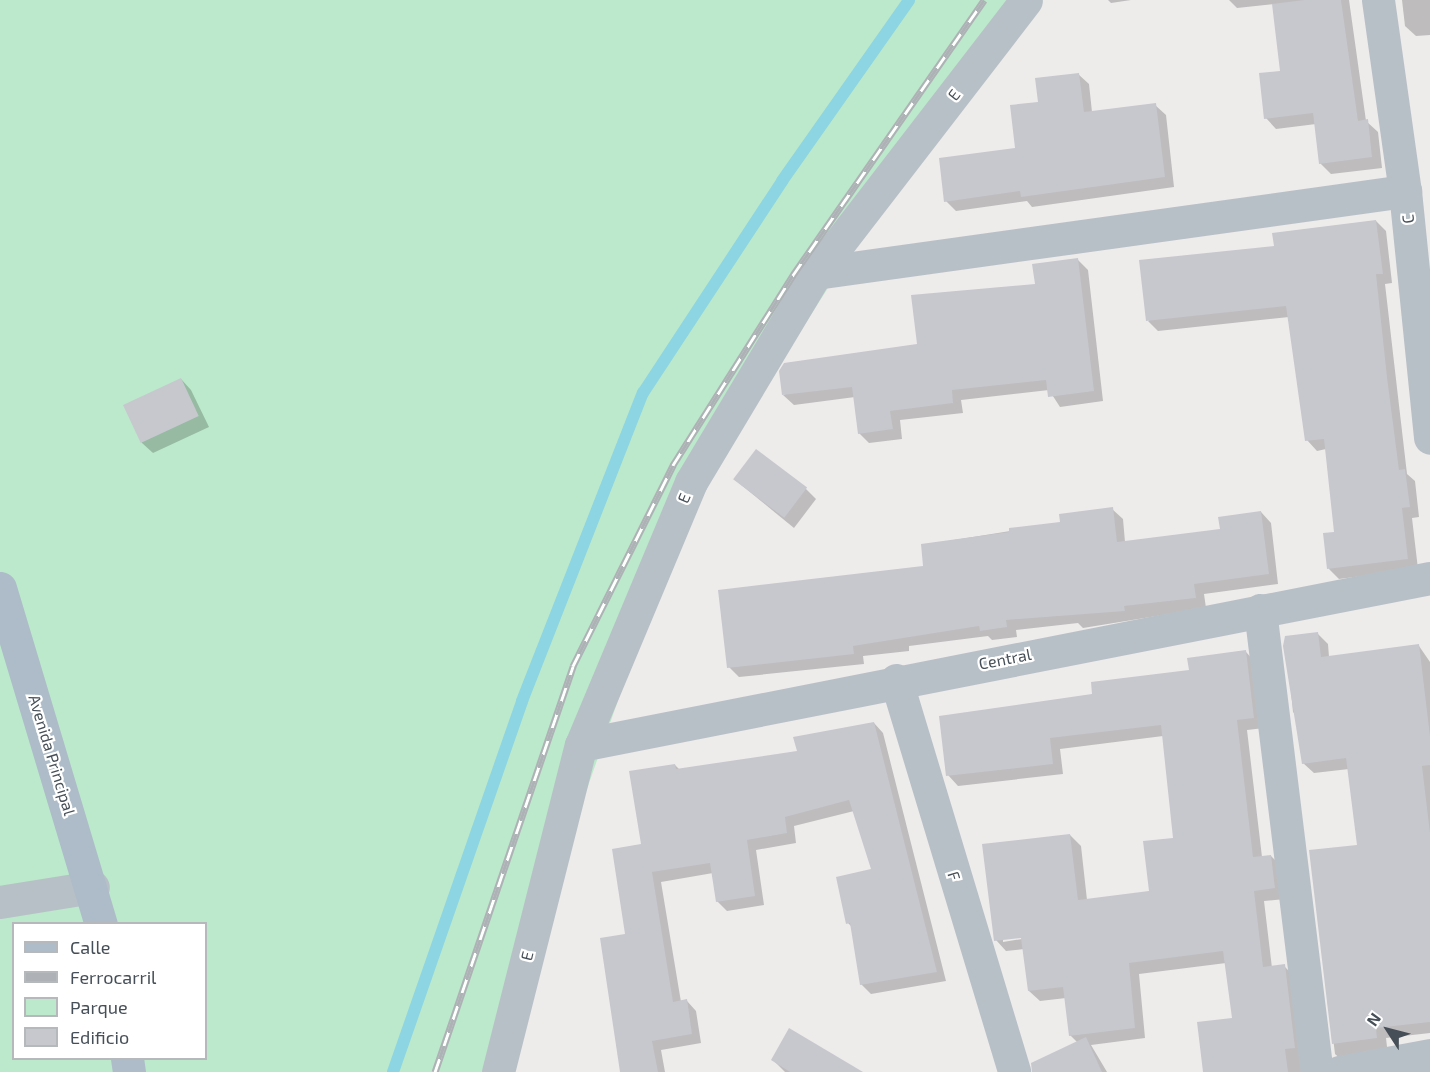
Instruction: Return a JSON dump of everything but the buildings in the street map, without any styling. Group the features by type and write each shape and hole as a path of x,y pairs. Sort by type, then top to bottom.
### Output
{"main road":[{"name":"Avenida Principal","path":"0,588 93,887 101,922"}],"street":[{"name":"E","path":"498,1072 581,745 691,482 816,273 1026,0"},
{"name":"C","path":"1378,0 1405,191 1430,438"},
{"path":"816,273 1405,191"},
{"name":"Central","path":"581,745 896,680 1430,578"},
{"path":"1260,610 1317,1072"},
{"name":"F","path":"896,680 1014,1072"},
{"path":"0,902 93,887"},
{"path":"1339,1072 1430,1055"}],"green space":[{"path":"0,0 1031,0 852,250 682,518 508,1014 494,1072 0,1072"}],"waterway":[{"path":"393,1072 522,701 643,393 782,181 909,0"}],"railway":[{"path":"435,1072 573,666 673,465 793,275 984,0"}]}
